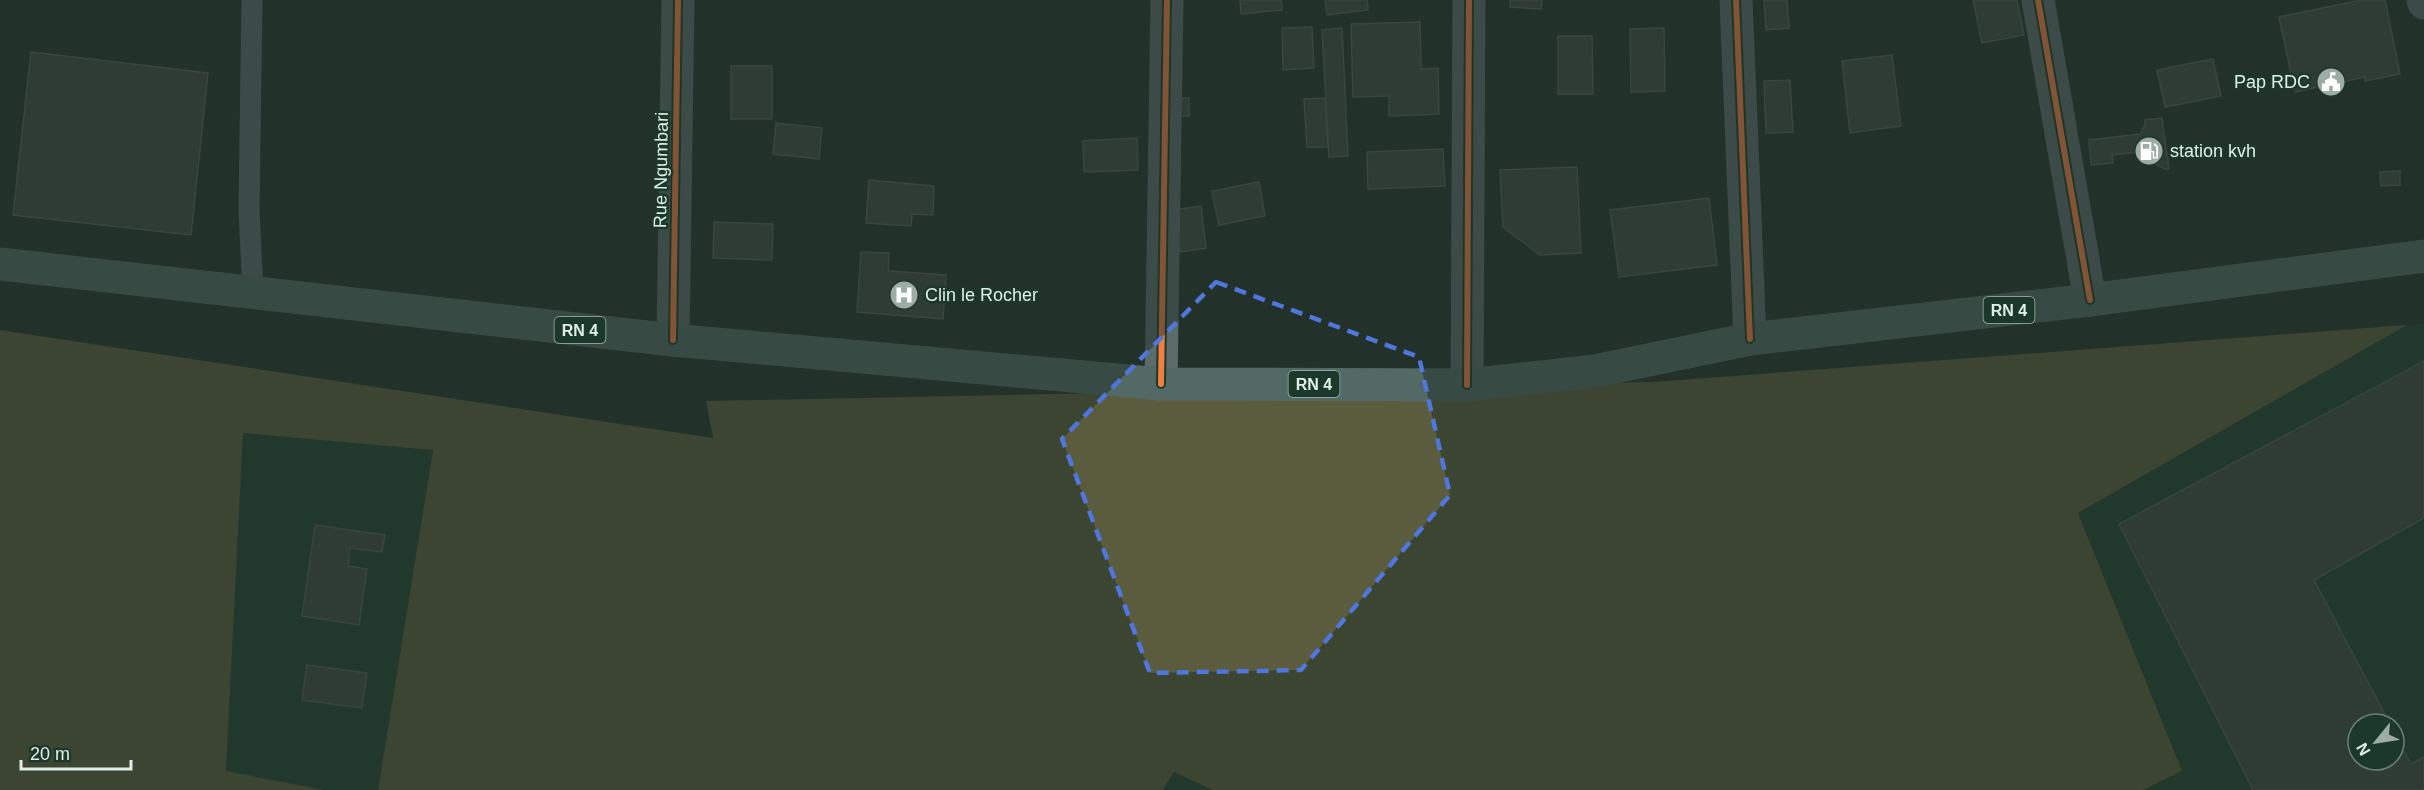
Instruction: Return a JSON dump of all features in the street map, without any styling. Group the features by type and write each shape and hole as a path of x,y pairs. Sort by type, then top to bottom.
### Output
{"highway":[{"name":"RN 4","path":"0,264 674,340 1161,384 1467,385 1595,371 1750,339 2090,300 2424,256"}],"street":[{"name":"Rue Ngumbari","path":"674,340 678,0"},
{"path":"1161,384 1167,0"},
{"path":"1467,385 1469,0"},
{"path":"1736,0 1750,339"},
{"path":"2038,0 2090,300"}],"lane":[{"path":"252,0 249,209 252,293"}],"highlighted area":[{"path":"1216,282 1419,357 1450,495 1301,670 1150,673 1062,439"}],"shaded area":[{"path":"2424,323 2424,790 2143,790 2182,771 2078,513 2407,325"},
{"path":"2407,325 2078,513 2182,771 2143,790 1212,790 1174,772 1163,790 378,790 433,450 243,433 226,771 324,790 0,790 0,330 713,438 706,401 1654,382"},
{"path":"242,433 433,449 378,790 324,790 226,772"},
{"path":"1174,772 1212,790 1163,790"}],"building":[{"path":"1240,0 1281,0 1282,10 1241,14"},
{"path":"1325,0 1367,0 1368,10 1327,15"},
{"path":"1510,0 1542,0 1541,9 1510,7"},
{"path":"1764,0 1787,0 1789,28 1766,30"},
{"path":"1973,0 2017,0 2024,35 1982,43"},
{"path":"2361,0 2385,0 2400,74 2365,81 2365,77 2295,92 2279,17"},
{"path":"1420,22 1421,69 1438,68 1439,114 1389,116 1389,96 1353,97 1351,24"},
{"path":"1312,27 1314,68 1283,70 1282,28"},
{"path":"1342,28 1348,156 1329,157 1322,30"},
{"path":"1664,28 1665,91 1631,92 1630,29"},
{"path":"1558,36 1592,36 1593,94 1558,94"},
{"path":"31,52 208,73 191,235 13,215"},
{"path":"1892,55 1901,126 1850,133 1842,61"},
{"path":"2213,59 2221,96 2165,107 2157,70"},
{"path":"731,66 772,66 772,119 731,119"},
{"path":"1790,80 1793,132 1766,133 1764,81"},
{"path":"1177,98 1189,98 1189,116 1177,116"},
{"path":"1325,98 1328,147 1307,147 1304,99"},
{"path":"2162,118 2169,169 2138,156 2137,152 2112,155 2113,163 2091,165 2089,140 2140,134 2145,120"},
{"path":"776,123 822,128 819,159 773,154"},
{"path":"1137,138 1138,170 1084,172 1083,141"},
{"path":"1443,149 1445,186 1368,189 1367,152"},
{"path":"1577,167 1581,253 1540,255 1503,227 1500,170"},
{"path":"2400,171 2400,185 2381,186 2380,172"},
{"path":"869,180 934,186 933,215 912,214 911,226 866,223"},
{"path":"1259,182 1265,216 1219,225 1212,191"},
{"path":"1709,198 1717,265 1619,277 1610,210"},
{"path":"1201,206 1206,248 1180,252 1174,210"},
{"path":"714,222 773,224 772,260 713,258"},
{"path":"861,252 889,253 888,271 946,275 943,319 857,312"},
{"path":"2424,361 2424,518 2314,580 2384,712 2346,712 2346,772 2406,772 2406,754 2411,764 2424,757 2424,790 2253,790 2119,524"},
{"path":"315,525 385,535 382,552 350,548 348,566 367,569 359,625 302,616"},
{"path":"307,665 367,673 362,708 302,700"}],"cycle path":[{"path":"673,340 678,0"},
{"path":"1161,384 1167,0"},
{"path":"1467,385 1469,0"},
{"path":"1736,0 1750,339"},
{"path":"2038,0 2090,300"}],"place":[{"name":"Pap RDC","path":"2331,82"},
{"name":"station kvh","path":"2149,151"},
{"name":"Clin le Rocher","path":"904,295"}]}
